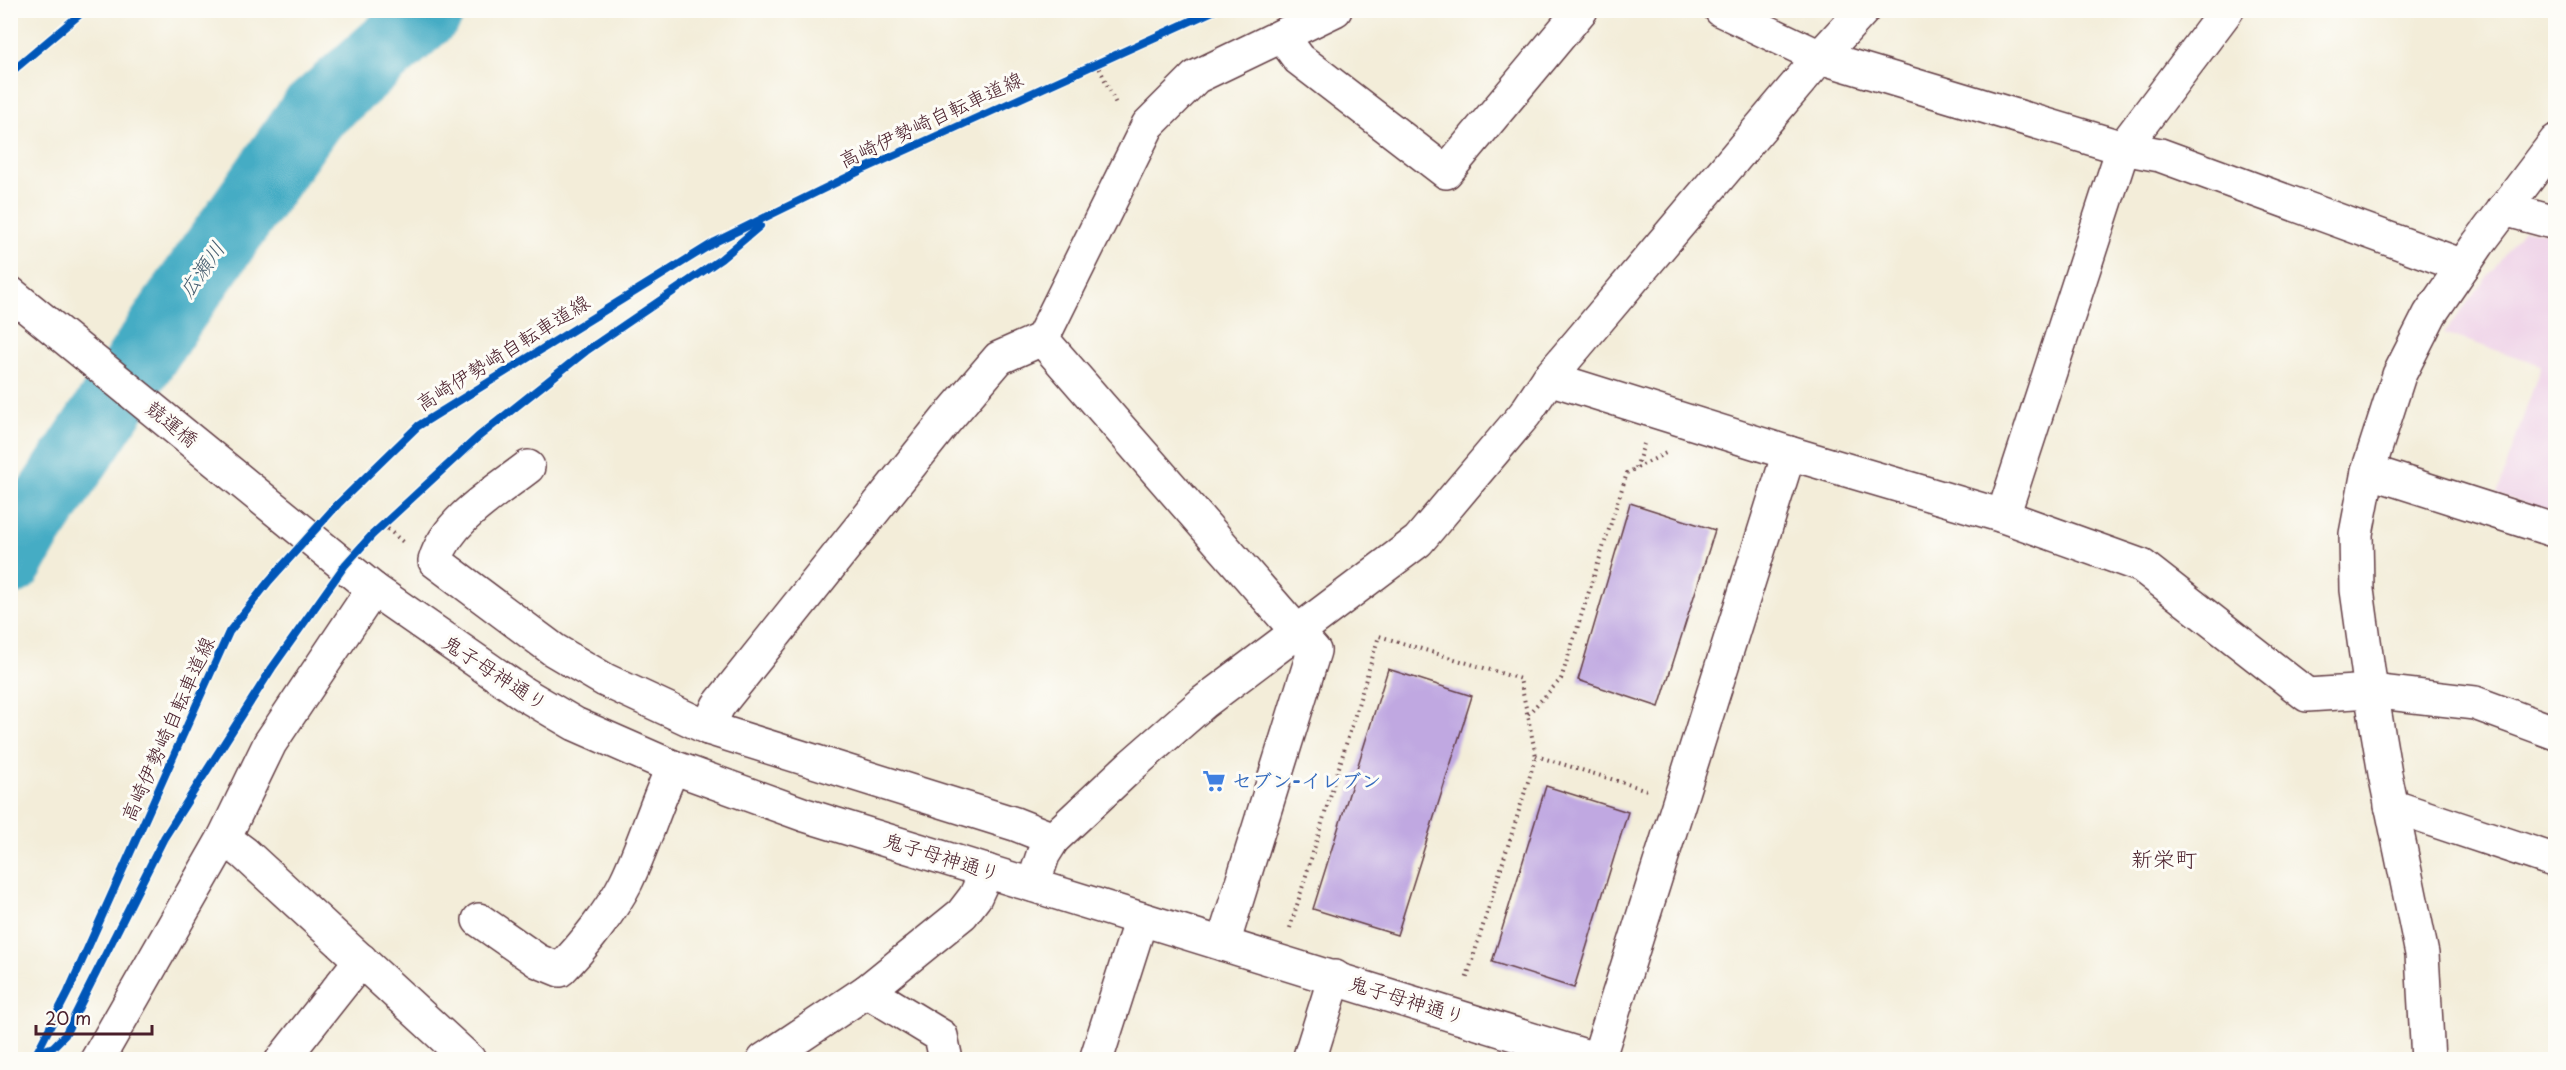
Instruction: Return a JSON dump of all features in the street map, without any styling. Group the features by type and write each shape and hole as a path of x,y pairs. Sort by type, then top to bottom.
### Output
{"street":[{"path":"708,728 718,706 999,358 1042,339 1148,125 1196,77 1335,10"},
{"path":"1282,36 1299,59 1446,172 1581,10"},
{"path":"1721,10 1820,57 2122,148 2160,155 2463,266"},
{"path":"1033,885 1043,855 1053,839 1133,764 1204,702 1296,630 1418,541 1525,414 1549,378 1820,57 1863,10"},
{"path":"2003,516 2122,148 2227,10"},
{"path":"2428,1059 2422,954 2391,806 2371,691 2357,590 2356,534 2368,471 2399,375 2430,314 2504,209 2556,141"},
{"path":"2504,209 2556,223"},
{"name":"競運橋","path":"10,293 339,560"},
{"path":"1042,339 1314,651 1223,944"},
{"path":"1549,378 1789,453 2003,516 2142,566 2307,695 2371,691 2475,703 2556,733"},
{"path":"1598,1059 1789,453"},
{"path":"528,466 454,526 439,546 435,561 554,650 605,680 708,728 1015,824 1053,839"},
{"path":"2368,471 2556,531"},
{"name":"鬼子母神通り","path":"339,560 373,589 524,694 574,724 673,767 806,815 1598,1059"},
{"path":"97,1059 224,838 270,743 373,589"},
{"path":"479,920 538,961 560,970 581,949 625,884 673,767"},
{"path":"2391,806 2556,861"},
{"path":"224,838 244,853 469,1059"},
{"path":"764,1059 867,991 962,914 975,897 987,871"},
{"path":"1096,1059 1141,919"},
{"path":"282,1059 361,960"},
{"path":"1310,1059 1335,977"},
{"path":"867,991 941,1036 946,1059"}],"path":[{"path":"1087,68 1108,58"},
{"path":"1527,714 1560,679 1627,473"},
{"path":"339,560 391,518"},
{"path":"1289,932 1379,636 1520,680 1536,756 1465,984"},
{"path":"1536,756 1680,800"}],"shaded area":[{"path":"2523,230 2555,233 2555,513 2497,494 2541,365 2444,333"}],"building":[{"path":"1630,503 1715,530 1659,707 1578,680"},
{"path":"1388,669 1472,696 1397,935 1313,909"},
{"path":"1546,786 1628,812 1574,988 1492,962"}],"waterway":[{"name":"広瀬川","path":"10,561 27,531 174,310 312,114 430,10"}],"cycle path":[{"path":"10,73 85,10"},
{"name":"高崎伊勢崎自転車道線","path":"33,1060 68,992 229,632 269,581 338,504 418,426 715,242 864,169 1215,10"},
{"path":"37,1053 53,1047 65,1035 164,838 272,668 345,565 372,535 478,437 586,351 721,259 760,226"}],"place":[{"name":"セブン-イレブン","path":"1214,781"}],"district":[{"name":"新栄町","path":"2164,859"}]}
